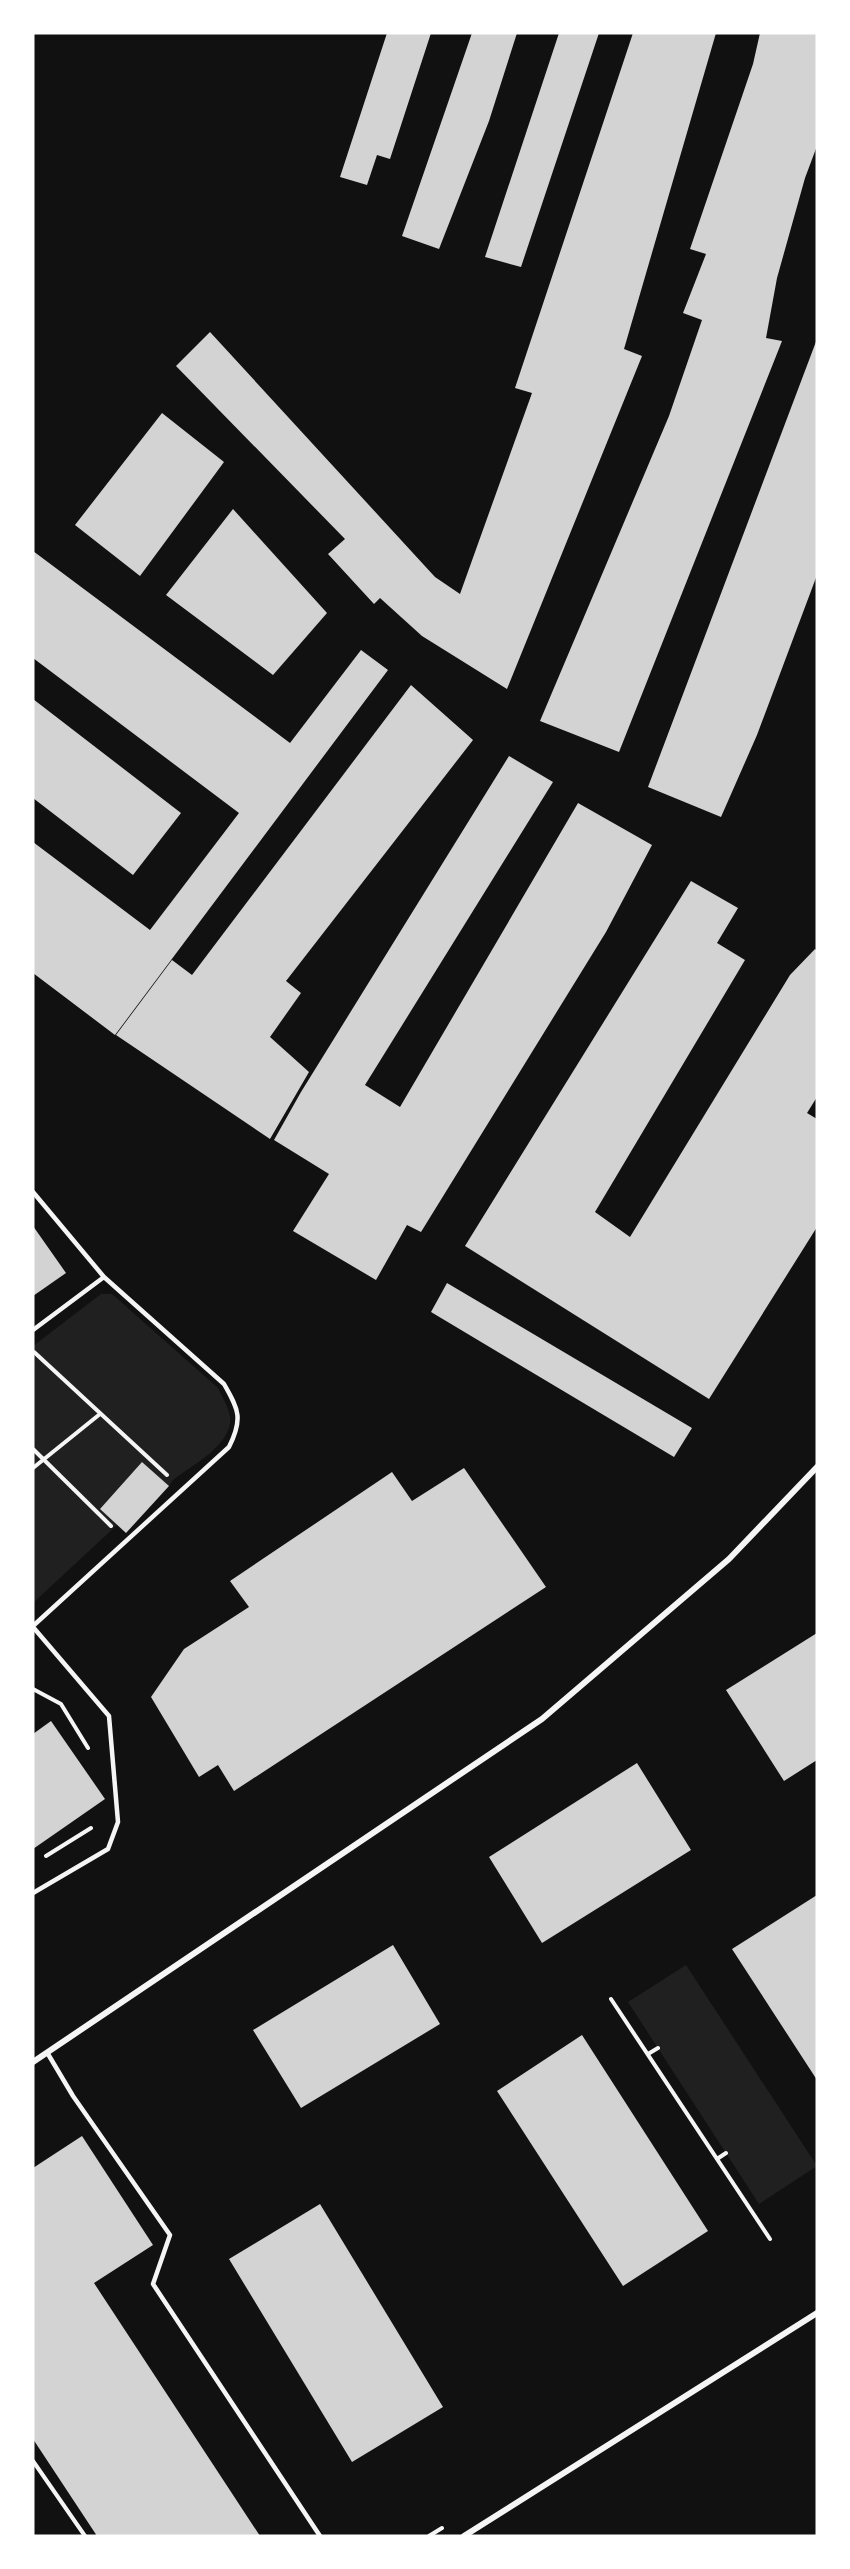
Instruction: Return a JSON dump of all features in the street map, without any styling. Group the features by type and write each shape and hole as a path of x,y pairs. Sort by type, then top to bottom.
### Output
{"street":[{"path":"33,2062 542,1719 729,1559 817,1467"},
{"path":"464,2536 817,2313"}],"lane":[{"path":"33,1192 104,1277 224,1384 236,1405 238,1429 229,1447 33,1626 109,1716 118,1822 108,1849 33,1893"},
{"path":"33,1330 104,1277"},
{"path":"48,2054 74,2096 170,2235 153,2284 320,2536"}],"path":[{"path":"33,1351 183,1490"},
{"path":"33,1468 100,1413"},
{"path":"33,1449 126,1542"},
{"path":"33,1689 61,1704 90,1751"},
{"path":"42,1858 98,1823"},
{"path":"611,1999 770,2239"},
{"path":"648,2054 658,2048"},
{"path":"717,2159 726,2153"},
{"path":"33,2461 85,2536"}],"shaded area":[{"path":"101,1294 112,1294 218,1388 228,1410 230,1424 227,1433 215,1449 173,1480 169,1486 142,1462 100,1509 117,1525 33,1603 33,1346"},
{"path":"686,1965 817,2166 759,2204 628,2002"}],"building":[{"path":"387,33 431,33 390,159 377,155 367,185 340,177"},
{"path":"472,33 517,33 489,121 439,249 402,236"},
{"path":"559,33 599,33 521,267 485,257"},
{"path":"633,33 716,33 624,349 642,356 507,689 422,636 380,598 374,604 328,554 345,539 176,366 210,332 435,577 460,594 532,393 515,388"},
{"path":"760,33 817,33 817,146 805,178 777,278 766,338 782,341 619,752 540,721 669,416 702,320 683,313 706,254 690,249 753,64"},
{"path":"817,339 817,575 757,735 721,817 648,787"},
{"path":"162,413 224,462 140,576 75,525"},
{"path":"233,509 327,613 273,675 166,595"},
{"path":"33,551 290,743 361,650 388,670 115,1035 33,973 33,842 150,930 239,813 33,658"},
{"path":"411,685 473,740 286,981 301,993 270,1037 309,1072 270,1139 116,1035 172,960 192,975"},
{"path":"33,699 181,813 133,875 33,798"},
{"path":"509,756 553,782 365,1085 400,1107 578,803 652,845 606,932 421,1232 407,1225 376,1280 293,1231 329,1174 274,1140 301,1092"},
{"path":"691,881 738,908 717,943 745,960 595,1212 630,1237 790,975 815,949 817,951 817,1097 807,1113 817,1119 817,1227 709,1399 465,1246"},
{"path":"33,1226 66,1273 33,1296"},
{"path":"447,1283 692,1428 674,1457 431,1312"},
{"path":"142,1462 169,1486 126,1533 100,1509"},
{"path":"464,1468 546,1587 234,1791 218,1765 199,1777 151,1697 184,1649 249,1607 230,1581 392,1472 412,1501"},
{"path":"817,1633 817,1760 784,1781 726,1690"},
{"path":"51,1721 105,1799 33,1849 33,1734"},
{"path":"637,1763 691,1850 542,1943 489,1857"},
{"path":"817,1895 817,2080 732,1949"},
{"path":"393,1945 440,2024 301,2108 253,2030"},
{"path":"582,2035 708,2231 623,2286 497,2091"},
{"path":"82,2136 153,2245 94,2283 260,2536 97,2536 33,2439 33,2168"},
{"path":"320,2204 443,2407 352,2462 229,2259"}]}
